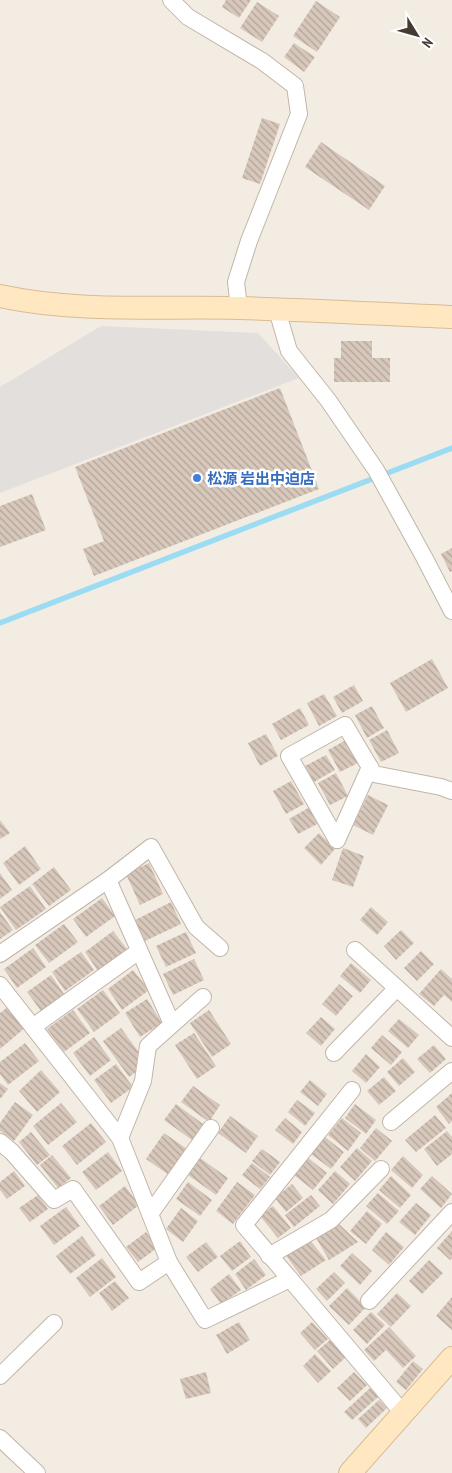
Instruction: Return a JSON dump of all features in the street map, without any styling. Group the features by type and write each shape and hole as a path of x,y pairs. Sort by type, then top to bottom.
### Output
{"street":[{"path":"171,0 188,17 262,60 295,86 299,114 249,241 236,282 240,308"},
{"path":"0,296 27,302 112,307 240,308 452,317"},
{"path":"277,310 290,351 328,400 376,470 452,611"},
{"path":"370,767 337,840 289,756 344,725 370,767 374,774 441,787 452,791"},
{"path":"0,954 108,880 151,847 196,927 220,948"},
{"path":"108,880 172,1024"},
{"path":"355,950 452,1038"},
{"path":"34,1026 139,951"},
{"path":"0,985 120,1138 169,1262 205,1320 290,1279"},
{"path":"334,1052 397,988"},
{"path":"120,1138 143,1081 148,1046 203,997"},
{"path":"390,1122 452,1071"},
{"path":"352,1090 244,1225 403,1413"},
{"path":"150,1214 211,1128"},
{"path":"0,1142 12,1152 54,1200 73,1189 139,1282 169,1262"},
{"path":"269,1256 331,1220 381,1169"},
{"path":"369,1301 452,1212"},
{"path":"0,1376 54,1323"},
{"path":"350,1473 452,1358"},
{"path":"0,1438 37,1473"}],"shaded area":[{"path":"101,326 258,333 299,378 0,493 0,387"}],"building":[{"path":"226,0 251,0 239,18 222,7"},
{"path":"316,1 340,17 317,52 293,36"},
{"path":"257,2 279,16 262,42 240,28"},
{"path":"294,43 315,57 304,72 284,57"},
{"path":"262,118 280,124 260,184 242,178"},
{"path":"321,142 385,186 369,210 305,167"},
{"path":"341,341 372,341 372,358 390,358 390,382 334,382 334,358 341,358"},
{"name":"松源 岩出中迫店","path":"280,388 319,489 94,576 83,549 104,541 75,467"},
{"path":"32,494 46,530 0,547 0,506"},
{"path":"452,548 452,571 450,572 441,554"},
{"path":"432,659 448,688 406,712 390,683"},
{"path":"354,685 363,701 342,713 333,697"},
{"path":"324,694 337,716 319,726 307,703"},
{"path":"372,706 384,728 367,738 355,715"},
{"path":"300,708 309,725 281,740 272,724"},
{"path":"387,730 399,753 381,762 369,740"},
{"path":"266,734 278,756 260,766 248,743"},
{"path":"346,740 358,763 340,772 328,750"},
{"path":"326,755 335,770 314,782 305,766"},
{"path":"336,773 348,796 330,805 318,783"},
{"path":"291,781 304,804 286,814 273,791"},
{"path":"368,795 388,805 373,835 353,825"},
{"path":"310,807 319,823 298,834 289,819"},
{"path":"0,820 10,833 0,839"},
{"path":"319,833 335,849 321,865 304,848"},
{"path":"25,846 41,869 19,885 3,863"},
{"path":"343,848 364,856 353,887 332,880"},
{"path":"149,863 163,894 140,905 126,874"},
{"path":"54,867 71,890 49,906 32,884"},
{"path":"0,873 12,890 0,899"},
{"path":"30,886 46,909 16,930 0,907"},
{"path":"102,898 115,916 86,937 73,919"},
{"path":"171,902 181,924 145,941 135,920"},
{"path":"371,907 388,922 377,935 360,920"},
{"path":"0,912 13,930 0,939"},
{"path":"64,924 78,942 49,963 35,945"},
{"path":"401,930 414,943 396,960 384,946"},
{"path":"113,931 127,949 98,971 85,952"},
{"path":"186,932 196,953 166,967 156,946"},
{"path":"33,948 46,967 17,988 4,969"},
{"path":"421,951 434,964 417,981 404,968"},
{"path":"81,952 94,970 65,991 52,972"},
{"path":"194,959 204,980 173,995 163,974"},
{"path":"351,963 371,980 360,993 340,976"},
{"path":"441,969 452,979 452,1002 444,995 434,1006 419,994"},
{"path":"133,970 149,990 122,1010 108,989"},
{"path":"51,975 64,994 41,1011 27,992"},
{"path":"339,984 353,996 336,1016 322,1004"},
{"path":"103,990 120,1013 94,1032 77,1009"},
{"path":"147,999 162,1023 140,1037 125,1013"},
{"path":"9,1006 26,1027 0,1049 0,1013"},
{"path":"73,1010 90,1033 64,1052 47,1029"},
{"path":"209,1010 231,1044 212,1057 190,1023"},
{"path":"321,1017 335,1029 321,1046 306,1033"},
{"path":"399,1019 419,1035 408,1048 388,1031"},
{"path":"121,1028 138,1051 136,1072 129,1077 103,1041"},
{"path":"194,1033 216,1066 197,1079 175,1045"},
{"path":"382,1035 402,1052 391,1065 371,1048"},
{"path":"94,1037 111,1060 90,1076 73,1053"},
{"path":"25,1043 39,1061 8,1085 0,1074 0,1062"},
{"path":"434,1045 446,1059 430,1073 417,1059"},
{"path":"366,1054 380,1067 366,1083 352,1071"},
{"path":"403,1058 415,1072 399,1086 387,1072"},
{"path":"116,1064 133,1087 111,1103 94,1080"},
{"path":"41,1070 60,1092 37,1112 19,1091"},
{"path":"384,1077 396,1091 379,1105 367,1091"},
{"path":"310,1080 327,1094 318,1106 300,1092"},
{"path":"0,1083 8,1089 0,1099"},
{"path":"193,1086 220,1105 209,1122 181,1102"},
{"path":"452,1093 452,1121 449,1124 436,1107"},
{"path":"297,1100 315,1113 305,1126 288,1112"},
{"path":"15,1102 33,1115 14,1141 0,1131 0,1123"},
{"path":"61,1103 77,1122 48,1145 33,1126"},
{"path":"176,1104 203,1124 192,1140 164,1120"},
{"path":"355,1104 376,1120 366,1134 345,1118"},
{"path":"435,1115 446,1128 416,1152 405,1140"},
{"path":"230,1116 258,1136 246,1153 218,1133"},
{"path":"285,1118 302,1132 293,1144 275,1130"},
{"path":"342,1118 361,1133 348,1151 328,1135"},
{"path":"91,1123 106,1142 77,1165 62,1146"},
{"path":"376,1128 392,1141 375,1161 360,1148"},
{"path":"447,1131 452,1137 452,1154 437,1166 424,1149"},
{"path":"31,1132 50,1155 37,1165 19,1142"},
{"path":"164,1133 187,1149 169,1175 146,1159"},
{"path":"325,1137 344,1152 331,1169 311,1154"},
{"path":"357,1148 372,1161 355,1181 340,1167"},
{"path":"262,1149 280,1162 270,1175 252,1161"},
{"path":"108,1152 122,1171 96,1190 82,1172"},
{"path":"52,1155 71,1178 58,1188 40,1165"},
{"path":"403,1156 423,1175 412,1188 391,1170"},
{"path":"307,1157 327,1173 313,1190 294,1175"},
{"path":"200,1158 228,1178 216,1195 188,1175"},
{"path":"252,1163 270,1177 260,1189 242,1175"},
{"path":"14,1171 25,1186 7,1199 0,1190 0,1182"},
{"path":"335,1171 350,1184 333,1204 318,1190"},
{"path":"391,1176 411,1195 400,1208 379,1190"},
{"path":"432,1176 452,1194 441,1208 420,1189"},
{"path":"188,1182 212,1200 200,1216 176,1199"},
{"path":"237,1182 255,1195 233,1224 216,1211"},
{"path":"292,1184 303,1198 286,1212 275,1198"},
{"path":"125,1186 139,1205 113,1225 99,1206"},
{"path":"378,1193 399,1211 387,1224 366,1206"},
{"path":"38,1195 48,1209 30,1222 19,1208"},
{"path":"311,1195 320,1206 294,1227 285,1215"},
{"path":"416,1203 431,1215 415,1235 399,1222"},
{"path":"273,1206 291,1228 278,1238 260,1216"},
{"path":"66,1207 80,1226 54,1245 40,1226"},
{"path":"181,1208 198,1221 183,1242 166,1229"},
{"path":"367,1211 382,1224 366,1244 350,1231"},
{"path":"339,1224 358,1242 329,1260 316,1238"},
{"path":"452,1231 452,1259 450,1260 437,1248"},
{"path":"146,1232 157,1248 138,1262 126,1247"},
{"path":"386,1232 404,1247 389,1265 372,1250"},
{"path":"82,1236 96,1255 70,1274 56,1256"},
{"path":"309,1239 326,1260 301,1276 284,1253"},
{"path":"240,1241 251,1257 232,1271 220,1256"},
{"path":"206,1242 218,1257 198,1272 186,1257"},
{"path":"352,1253 372,1271 360,1285 340,1266"},
{"path":"102,1258 116,1277 90,1297 76,1278"},
{"path":"254,1259 266,1275 246,1290 235,1274"},
{"path":"429,1260 443,1273 422,1294 409,1281"},
{"path":"334,1272 345,1283 327,1301 316,1289"},
{"path":"229,1274 241,1290 221,1304 210,1289"},
{"path":"115,1281 129,1298 112,1311 99,1293"},
{"path":"347,1288 366,1307 349,1325 329,1306"},
{"path":"397,1293 411,1306 391,1327 377,1314"},
{"path":"452,1297 452,1330 436,1316"},
{"path":"371,1312 385,1325 367,1344 353,1330"},
{"path":"239,1322 250,1340 227,1354 216,1335"},
{"path":"312,1322 328,1339 315,1350 300,1333"},
{"path":"389,1327 416,1356 403,1368 386,1350 374,1361 364,1350"},
{"path":"330,1340 346,1357 333,1369 317,1351"},
{"path":"315,1354 331,1371 318,1383 303,1366"},
{"path":"413,1361 423,1369 406,1390 396,1382"},
{"path":"206,1372 211,1393 186,1399 180,1379"},
{"path":"354,1372 367,1385 350,1401 337,1388"},
{"path":"370,1388 378,1397 352,1420 344,1412"},
{"path":"379,1400 387,1408 366,1428 358,1419"}],"waterway":[{"path":"0,623 452,448"}],"place":[{"name":"松源 岩出中迫店","path":"197,478"}]}
